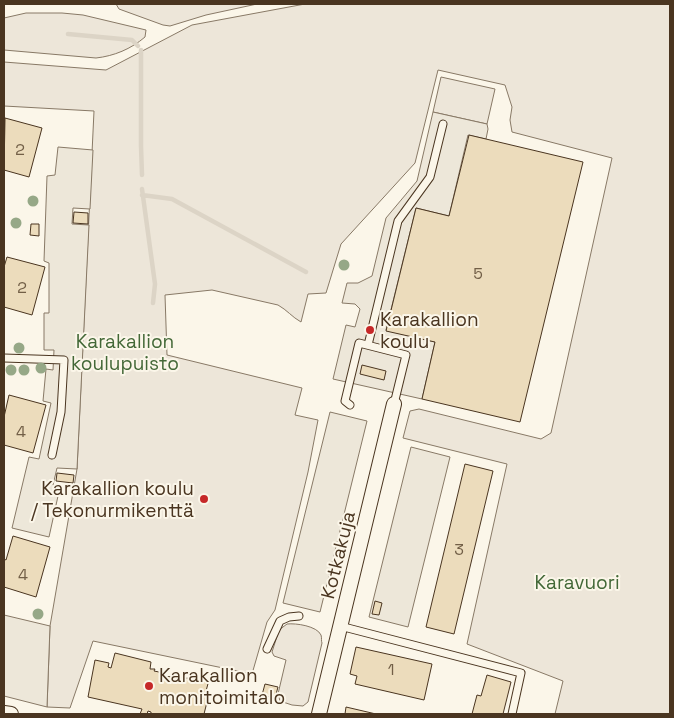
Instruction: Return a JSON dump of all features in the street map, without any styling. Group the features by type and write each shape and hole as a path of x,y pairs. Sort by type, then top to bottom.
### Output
{"street":[{"name":"Kotkakuja","path":"318,714 394,404"},
{"path":"4,713 10,714"}],"lane":[{"path":"368,345 398,221 430,177 442,124"},
{"path":"350,405 345,401 360,343 406,355 394,404"},
{"path":"4,358 64,360 61,412 52,455"},
{"path":"267,649 280,621 289,617 299,616"},
{"path":"340,626 521,673 512,714"}],"green space":[{"path":"116,4 257,4 206,15 170,26 119,9"},
{"path":"305,4 670,4 670,714 555,714 563,681 467,644 507,464 403,438 410,411 419,409 541,439 551,433 612,158 512,132 510,120 512,107 505,85 438,70 415,163 341,244 326,293 308,294 301,322 278,305 212,290 165,295 167,355 302,388 295,415 318,420 308,472 275,610 267,622 252,674 93,641 70,708 47,707 50,626 77,469 94,111 4,106 4,62 106,70 192,25"},
{"path":"26,13 83,15 146,30 145,37 122,51 96,58 4,50 4,18"},
{"path":"441,77 495,89 487,124 433,112"},
{"path":"287,624 311,627 319,632 321,636 322,643 308,702 303,706 280,701 278,694 286,660 274,656 272,652 279,630"}],"shaded area":[{"path":"433,112 487,124 488,129 486,139 468,135 449,216 416,208 386,330 435,342 422,399 333,379 346,325 355,327 360,309 355,304 342,303 347,283 358,283 372,276 386,218 417,181"},
{"path":"58,147 93,150 90,209 73,208 72,224 89,225 77,469 57,468 53,485 60,487 49,537 12,528 29,457 39,459 51,403 43,401 46,369 53,370 54,350 44,350 44,313 49,313 49,263 44,261 47,176 55,175"},
{"path":"330,412 367,421 320,612 283,603"},
{"path":"411,447 450,457 408,627 369,617"},
{"path":"4,615 50,626 47,707 4,696"}],"building":[{"path":"5,118 42,128 29,177 4,170"},
{"path":"469,135 583,162 520,422 422,399 435,342 386,331 416,208 449,216"},
{"path":"74,212 88,213 88,224 73,223"},
{"path":"31,224 39,224 39,236 30,235"},
{"path":"7,257 45,267 32,315 4,307 4,267"},
{"path":"362,365 386,371 384,380 360,374"},
{"path":"9,395 46,405 33,453 4,445 4,417"},
{"path":"465,464 493,471 454,634 426,627"},
{"path":"57,473 74,475 73,483 56,481"},
{"path":"13,536 50,547 36,597 4,587 4,559 6,560"},
{"path":"375,601 382,603 379,615 372,614"},
{"path":"356,647 432,664 424,700 355,684 357,676 350,674"},
{"name":"Karakallion monitoimitalo","path":"115,653 151,662 150,669 155,669 154,671 159,672 161,676 209,680 206,691 209,691 204,714 151,714 148,711 147,714 140,714 142,709 88,697 95,660 109,663 108,667 111,668"},
{"path":"487,675 511,682 503,714 472,714 477,695 481,696"},
{"path":"265,684 278,687 275,698 262,695"},
{"path":"346,707 376,714 345,714"}],"waterway":[{"path":"68,34 132,40 138,46"},
{"path":"141,50 142,175"},
{"path":"142,189 155,284 153,303"},
{"path":"142,195 172,199 306,272"}],"place":[{"name":"Karakallion koulu","path":"370,330"},
{"name":"Karakallion koulu / Tekonurmikenttä","path":"204,499"},
{"name":"Karakallion monitoimitalo","path":"149,686"}],"park label":[{"name":"Karakallion koulupuisto","path":"125,352"},
{"name":"Karavuori","path":"577,582"}]}
